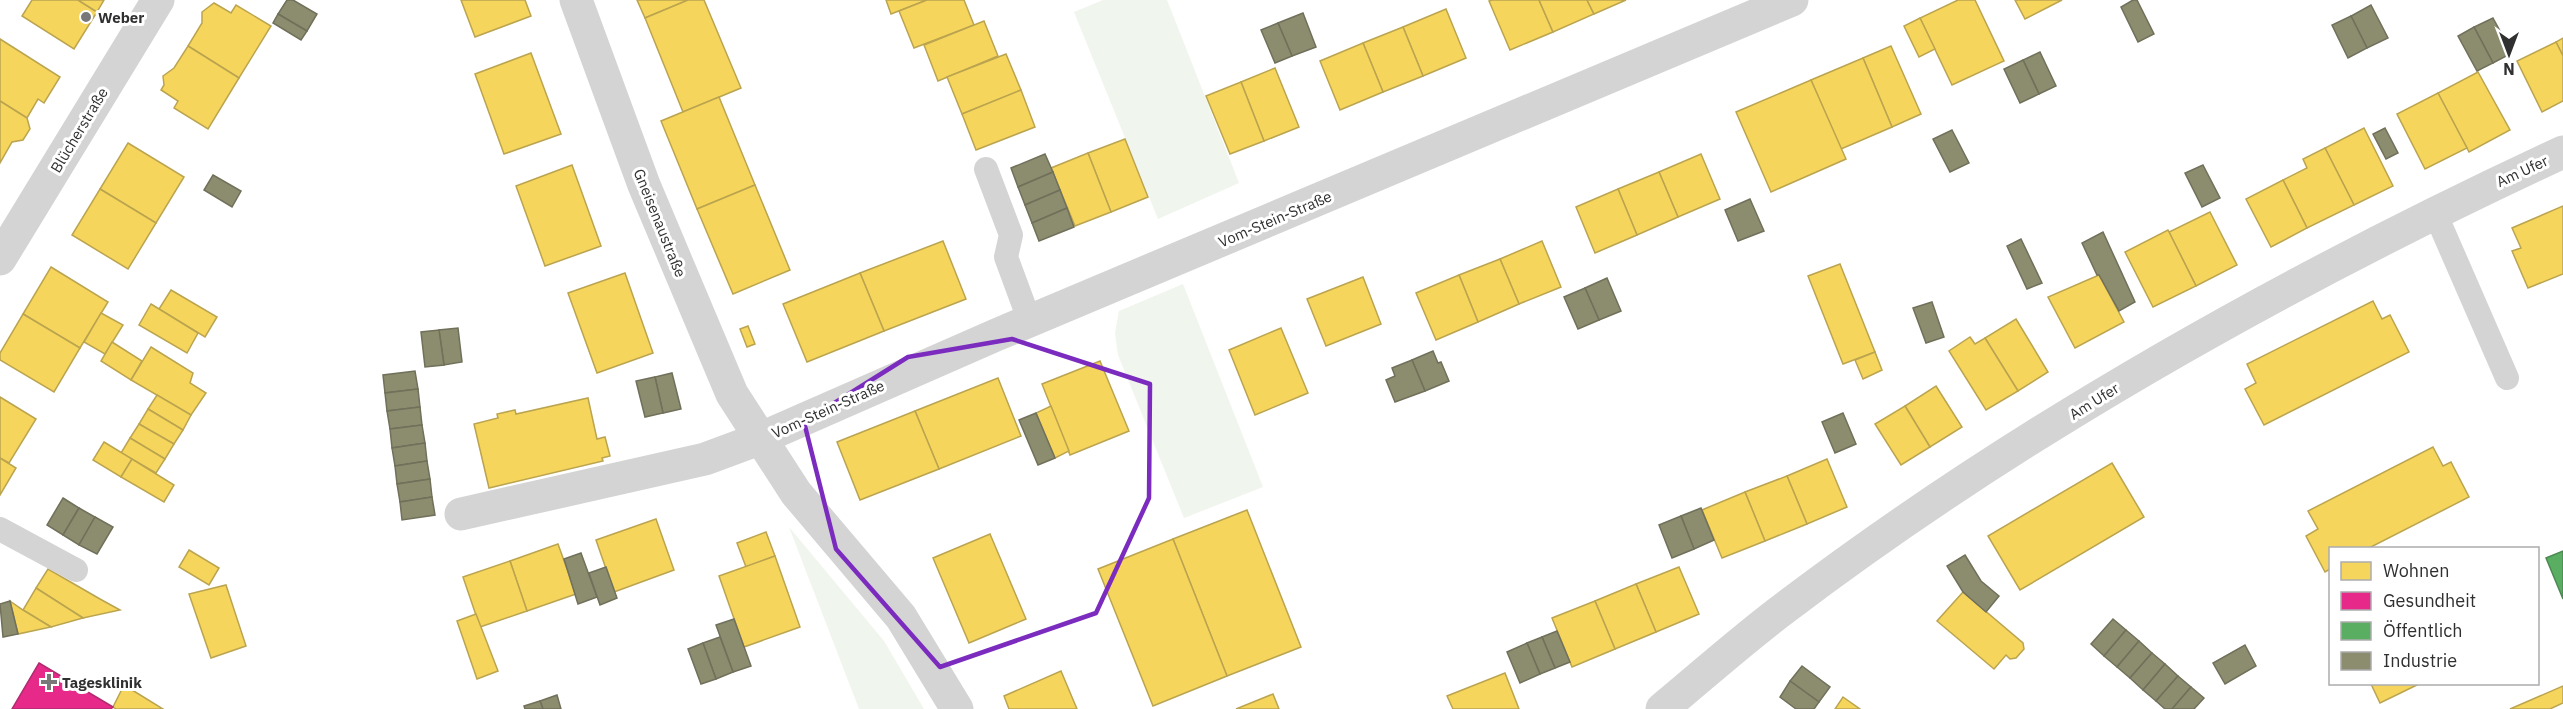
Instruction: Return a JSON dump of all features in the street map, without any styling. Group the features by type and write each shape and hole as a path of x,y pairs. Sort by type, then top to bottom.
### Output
{"street":[{"name":"Blücherstraße","path":"0,259 158,0"},
{"name":"Gneisenaustraße","path":"576,0 644,185 713,355 732,394 796,493 902,617 957,709"},
{"name":"Vom-Stein-Straße","path":"759,439 1792,0"},
{"name":"Am Ufer","path":"1662,709 1784,608 1862,551 2012,452 2267,300 2563,152"},
{"path":"461,514 705,459 759,439"}],"lane":[{"path":"986,169 1011,235 1006,257 1030,322"},
{"path":"2436,214 2508,378"},
{"path":"0,529 76,570"}],"highlighted area":[{"path":"1012,339 1150,384 1149,498 1096,613 940,667 836,549 804,422 908,357"}],"shaded area":[{"path":"1103,0 1167,0 1239,183 1158,219 1074,12"},
{"path":"1183,284 1263,487 1184,518 1118,355 1115,333 1119,311"},
{"path":"789,527 884,641 924,709 859,709"}],"building: Wohnen":[{"path":"32,0 78,0 97,12 74,49 22,16"},
{"path":"78,0 104,0 97,12"},
{"path":"461,0 525,0 531,16 475,37"},
{"path":"637,0 688,0 645,18"},
{"path":"688,0 704,0 741,88 683,112 645,18"},
{"path":"886,0 927,0 891,14"},
{"path":"927,0 964,0 974,25 914,48 899,11"},
{"path":"1539,0 1553,32 1510,50 1489,1"},
{"path":"1539,0 1587,0 1594,14 1553,32"},
{"path":"1587,0 1626,0 1594,14"},
{"path":"1958,0 1975,0 2004,61 1952,85 1920,18"},
{"path":"2015,0 2062,0 2025,19"},
{"path":"214,3 231,13 236,5 271,26 239,78 188,46 202,23 202,12"},
{"path":"1446,9 1466,58 1423,76 1403,27"},
{"path":"1920,18 1935,49 1919,57 1904,26"},
{"path":"984,21 998,56 938,81 924,45"},
{"path":"1403,27 1423,76 1383,92 1363,43"},
{"path":"2563,38 2563,56 2556,42"},
{"path":"0,39 60,77 44,103 38,99 27,118 0,101"},
{"path":"2556,42 2563,56 2563,101 2542,112 2517,61"},
{"path":"1363,43 1383,92 1340,110 1320,61"},
{"path":"188,46 239,78 208,129 174,108 178,101 161,90 164,85 163,76 174,68"},
{"path":"1891,46 1921,114 1892,127 1863,58"},
{"path":"531,53 561,134 504,154 475,74"},
{"path":"1006,54 1021,90 962,114 947,77"},
{"path":"1863,58 1892,127 1841,149 1811,80"},
{"path":"1275,68 1299,127 1264,141 1241,82"},
{"path":"2478,72 2510,130 2469,152 2438,93"},
{"path":"1811,80 1846,159 1771,192 1736,112"},
{"path":"1241,82 1264,141 1230,154 1206,96"},
{"path":"1021,90 1035,127 976,150 962,114"},
{"path":"2438,93 2467,148 2425,169 2397,114"},
{"path":"719,97 755,185 697,209 661,121"},
{"path":"0,101 27,118 30,129 23,140 12,142 0,163"},
{"path":"2364,128 2393,186 2354,205 2325,148"},
{"path":"1125,139 1148,197 1111,212 1088,153"},
{"path":"128,143 184,177 156,223 100,189"},
{"path":"2325,148 2354,205 2307,228 2283,180 2307,168 2303,159"},
{"path":"1088,153 1111,212 1075,226 1051,168"},
{"path":"1701,154 1720,199 1678,217 1659,172"},
{"path":"572,165 601,246 545,266 516,186"},
{"path":"1659,172 1678,217 1637,235 1618,189"},
{"path":"2283,180 2307,228 2271,247 2246,199"},
{"path":"755,185 790,270 733,294 697,209"},
{"path":"100,189 156,223 128,269 72,235"},
{"path":"1618,189 1637,235 1595,253 1576,207"},
{"path":"2563,206 2563,274 2528,288 2512,251 2521,248 2512,228"},
{"path":"2210,212 2237,265 2196,286 2169,232"},
{"path":"2168,230 2196,286 2153,307 2125,252"},
{"path":"943,241 966,299 884,331 860,273"},
{"path":"1542,241 1561,287 1519,304 1500,259"},
{"path":"1500,259 1519,304 1478,322 1459,275"},
{"path":"1840,264 1875,352 1843,364 1808,276"},
{"path":"51,267 108,302 80,348 23,314"},
{"path":"625,273 653,353 597,373 568,293"},
{"path":"860,273 884,331 807,362 783,304"},
{"path":"1459,275 1478,322 1436,340 1416,293"},
{"path":"2099,275 2124,322 2075,348 2048,297"},
{"path":"1363,277 1381,324 1326,346 1307,299"},
{"path":"171,290 217,317 205,337 159,309"},
{"path":"2373,301 2382,319 2390,315 2409,352 2264,425 2245,389 2256,383 2247,364"},
{"path":"151,304 198,333 187,353 139,325"},
{"path":"101,313 123,325 105,354 84,342"},
{"path":"23,314 80,348 54,392 0,360 0,353"},
{"path":"2016,319 2048,372 2018,391 1985,338"},
{"path":"748,326 755,344 747,347 740,329"},
{"path":"1281,328 1308,393 1255,415 1229,350"},
{"path":"1970,337 1975,344 1985,338 2018,391 1986,410 1949,351"},
{"path":"112,342 142,361 131,380 101,361"},
{"path":"151,347 193,373 190,383 206,393 191,415 131,380"},
{"path":"1875,352 1882,370 1863,379 1855,360"},
{"path":"1100,361 1129,431 1070,455 1042,384"},
{"path":"998,378 1021,436 939,469 915,411"},
{"path":"1936,386 1962,427 1930,447 1905,406"},
{"path":"157,395 191,415 183,430 148,409"},
{"path":"0,397 36,419 9,463 0,458"},
{"path":"588,398 597,439 605,437 610,456 602,458 603,461 489,488 474,424 498,418 497,414 515,410 516,414"},
{"path":"1051,406 1069,451 1055,458 1036,413"},
{"path":"1905,406 1930,447 1901,465 1875,424"},
{"path":"148,409 183,430 174,444 139,424"},
{"path":"915,411 939,469 860,500 837,442"},
{"path":"139,424 174,444 165,459 130,438"},
{"path":"130,438 165,459 156,473 121,453"},
{"path":"104,442 132,459 121,477 93,460"},
{"path":"2433,447 2443,466 2451,462 2469,497 2371,547 2329,547 2329,570 2325,572 2306,536 2318,529 2308,511"},
{"path":"0,458 16,468 0,495"},
{"path":"132,459 174,485 164,502 121,477"},
{"path":"1827,459 1847,507 1807,524 1787,476"},
{"path":"2112,463 2144,517 2020,590 1988,536"},
{"path":"1787,476 1807,524 1765,541 1745,492"},
{"path":"1745,492 1765,541 1722,558 1702,510"},
{"path":"1247,510 1301,647 1227,676 1173,539"},
{"path":"656,519 674,570 614,592 596,540"},
{"path":"766,532 775,556 746,567 737,543"},
{"path":"990,534 1026,619 969,643 933,558"},
{"path":"1173,539 1227,676 1153,706 1098,569"},
{"path":"558,544 576,594 527,611 510,561"},
{"path":"189,550 219,568 209,585 179,567"},
{"path":"775,556 800,627 744,647 719,576"},
{"path":"510,561 527,611 480,627 463,577"},
{"path":"1679,567 1699,614 1656,632 1636,584"},
{"path":"48,569 120,610 83,618 36,588"},
{"path":"1636,584 1656,632 1615,649 1595,601"},
{"path":"226,585 246,646 211,658 189,594"},
{"path":"36,588 83,618 51,627 23,610"},
{"path":"1963,592 2023,643 2024,649 2016,658 2010,659 2006,655 1994,669 1937,621"},
{"path":"10,601 23,610 51,627 18,634"},
{"path":"1595,601 1615,649 1572,667 1552,618"},
{"path":"476,614 498,671 477,679 457,621"},
{"path":"1061,671 1077,709 1009,709 1004,696"},
{"path":"1505,673 1519,709 1453,709 1447,696"},
{"path":"124,685 163,709 116,709 113,707"},
{"path":"2371,685 2417,685 2380,703"},
{"path":"2563,686 2563,703 2550,709 2510,709"},
{"path":"1273,694 1279,709 1236,709"},
{"path":"1843,697 1860,709 1835,709"}],"building: Gesundheit":[{"name":"Tagesklinik","path":"39,663 113,707 111,709 12,709"}],"building: Öffentlich":[{"path":"2563,551 2563,599 2546,558"}],"building: Industrie":[{"path":"287,0 293,0 317,14 307,31 278,14"},
{"path":"2137,0 2154,34 2138,42 2121,7"},
{"path":"2371,5 2388,38 2367,48 2351,16"},
{"path":"1303,13 1316,47 1292,56 1278,23"},
{"path":"278,14 307,31 301,40 273,23"},
{"path":"2351,16 2367,48 2348,58 2332,25"},
{"path":"2493,18 2512,53 2493,63 2474,27"},
{"path":"1278,23 1292,56 1275,63 1261,30"},
{"path":"2474,27 2493,63 2477,71 2458,36"},
{"path":"2040,52 2056,86 2039,94 2023,60"},
{"path":"2023,60 2039,94 2020,103 2004,69"},
{"path":"2385,128 2398,153 2386,159 2373,134"},
{"path":"1952,130 1969,163 1950,172 1933,139"},
{"path":"1045,154 1053,172 1018,187 1011,168"},
{"path":"2203,165 2220,198 2202,207 2185,173"},
{"path":"1053,172 1060,190 1025,205 1018,187"},
{"path":"213,175 241,191 232,207 204,190"},
{"path":"1060,190 1067,208 1032,223 1025,205"},
{"path":"1750,199 1764,231 1738,241 1725,210"},
{"path":"1067,208 1074,227 1039,241 1032,223"},
{"path":"2103,232 2135,302 2119,311 2097,275 2082,243"},
{"path":"2021,239 2042,283 2027,289 2007,246"},
{"path":"1607,278 1621,311 1599,320 1585,288"},
{"path":"1585,288 1599,320 1578,329 1564,297"},
{"path":"1932,302 1944,337 1926,343 1913,308"},
{"path":"458,328 462,362 444,365 439,330"},
{"path":"439,330 444,365 425,367 421,332"},
{"path":"1433,351 1438,363 1441,362 1449,381 1425,391 1412,360"},
{"path":"1412,360 1425,391 1395,402 1386,380 1395,376 1392,368"},
{"path":"415,371 418,389 385,393 383,375"},
{"path":"672,373 681,409 663,413 655,377"},
{"path":"655,377 663,413 645,417 636,381"},
{"path":"418,389 420,407 387,411 385,393"},
{"path":"420,407 422,425 390,429 387,411"},
{"path":"1036,413 1055,458 1038,465 1019,420"},
{"path":"1843,413 1856,444 1835,453 1822,422"},
{"path":"422,425 425,443 392,448 390,429"},
{"path":"425,443 427,461 395,466 392,448"},
{"path":"427,461 430,479 397,484 395,466"},
{"path":"430,479 432,497 400,502 397,484"},
{"path":"432,497 435,515 402,520 400,502"},
{"path":"63,498 79,508 63,535 47,525"},
{"path":"79,508 95,517 79,545 63,535"},
{"path":"1701,508 1714,540 1694,549 1681,516"},
{"path":"1681,516 1694,549 1672,558 1659,525"},
{"path":"95,517 113,527 97,554 79,545"},
{"path":"581,553 597,597 578,604 564,559"},
{"path":"1965,555 1981,581 1999,596 1986,612 1963,592 1947,566"},
{"path":"606,567 617,598 600,605 589,573"},
{"path":"10,601 18,634 3,637 0,604"},
{"path":"734,619 751,666 733,672 716,625"},
{"path":"2113,619 2126,630 2104,656 2091,644"},
{"path":"2126,630 2139,641 2117,667 2104,656"},
{"path":"1557,631 1570,662 1555,668 1542,637"},
{"path":"720,637 733,672 716,679 703,643"},
{"path":"1542,637 1555,668 1540,674 1527,643"},
{"path":"2139,641 2152,653 2130,678 2117,667"},
{"path":"703,643 716,679 701,684 688,649"},
{"path":"1527,643 1540,674 1520,683 1507,652"},
{"path":"2245,645 2256,666 2225,684 2213,663"},
{"path":"2152,653 2165,664 2143,690 2130,678"},
{"path":"2165,664 2178,676 2156,701 2143,690"},
{"path":"1802,666 1830,687 1819,702 1790,681"},
{"path":"2178,676 2191,687 2172,709 2165,709 2156,701"},
{"path":"1790,681 1819,702 1814,709 1796,709 1780,697"},
{"path":"2191,687 2204,698 2194,709 2172,709"},
{"path":"557,695 561,709 543,709 540,701"},
{"path":"540,701 543,709 525,709 524,706"}],"place":[{"name":"Weber","path":"86,17"},
{"name":"Tagesklinik","path":"49,682"}]}
